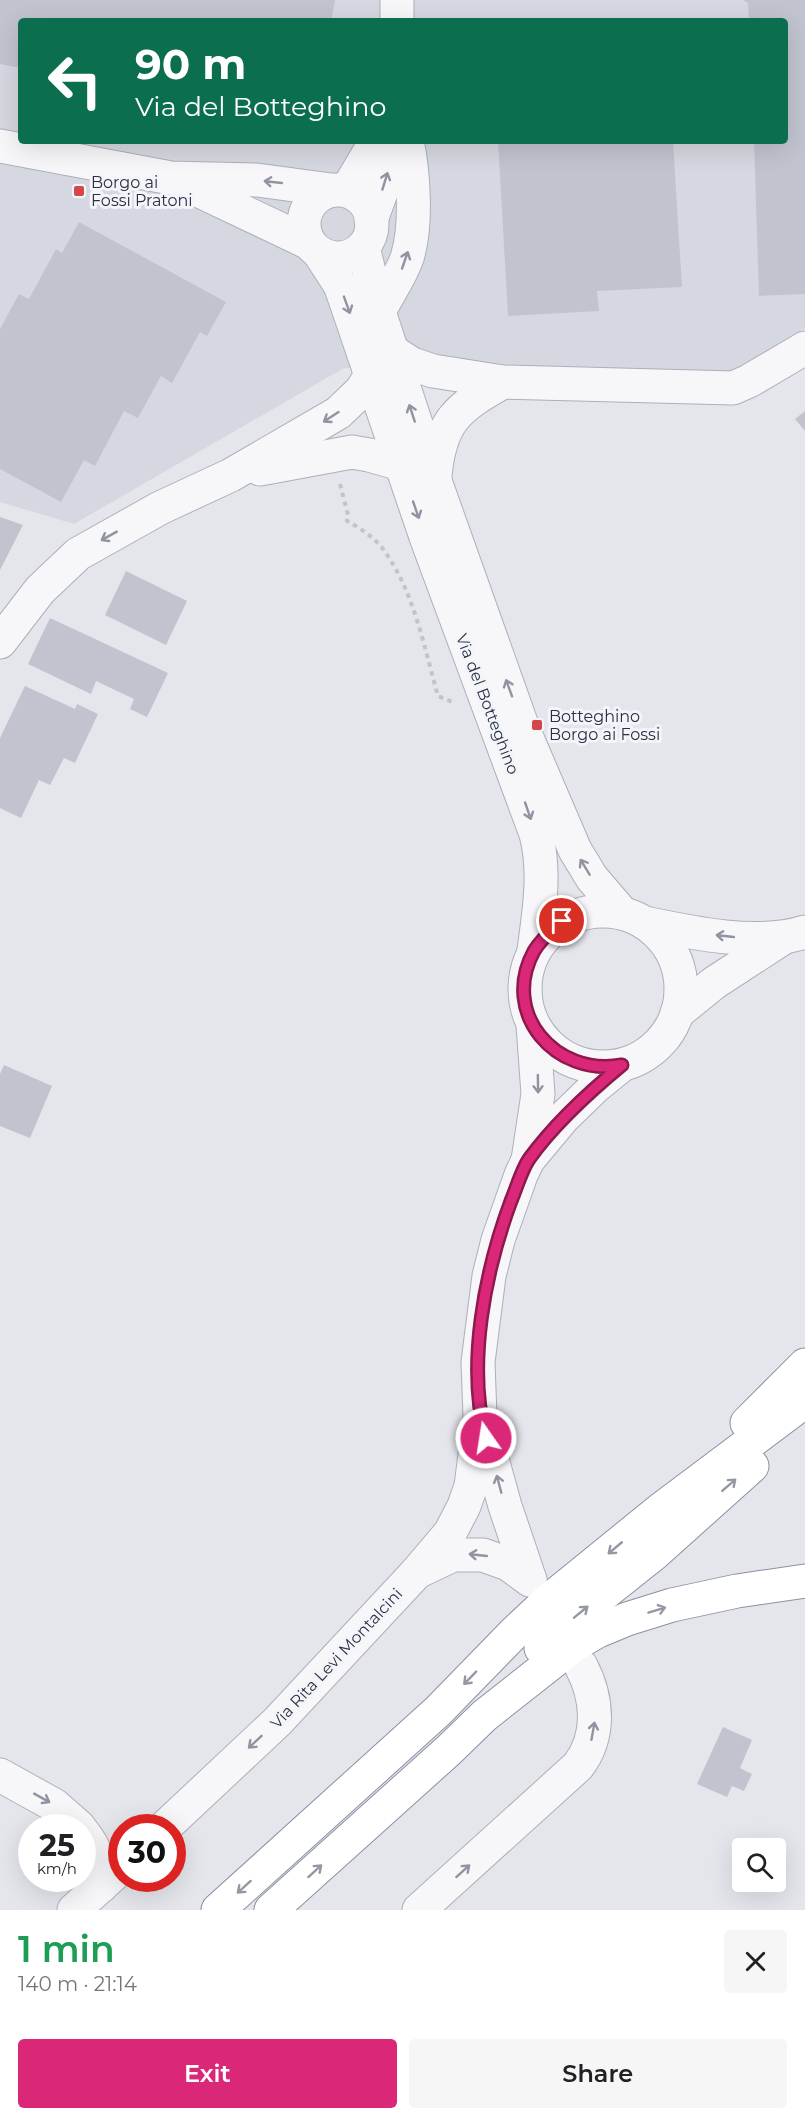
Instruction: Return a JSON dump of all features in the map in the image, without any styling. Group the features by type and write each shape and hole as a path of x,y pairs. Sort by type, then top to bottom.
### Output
{"highway":[{"path":"660,1510 805,1365"},
{"path":"218,1910 438,1711 548,1601 660,1510 805,1401"},
{"path":"484,1716 520,1670 577,1615 634,1570 727,1486 805,1423"},
{"path":"272,1910 484,1716 566,1650 607,1627 627,1619 702,1598 805,1581"}],"street":[{"path":"397,0 398,18"},
{"path":"315,248 304,231 305,215 308,209 318,196 339,190 374,144"},
{"path":"171,178 334,257 347,256 367,233 387,176 394,144"},
{"path":"379,312 403,268 410,244 412,206 408,144"},
{"path":"0,146 171,178 257,180 339,190 365,204 367,233"},
{"name":"Via del Botteghino","path":"315,248 340,285 426,537 536,834 541,884 534,951 527,969 524,988 528,1014 533,1025 549,1046 571,1061 596,1067 622,1065 646,1054 656,1046 672,1026 681,993 676,962 665,940 633,918 591,878 575,850 553,800 524,731 435,481 379,312 367,233"},
{"path":"392,351 412,364 433,371 503,382 733,388 750,381 805,348"},
{"path":"0,642 40,590 78,554 160,508 231,475 338,413 362,391 371,375"},
{"name":"Via del Botteghino","path":"435,481 438,450 448,424 473,399 503,382"},
{"path":"231,475 352,452 401,464"},
{"name":"Via del Botteghino","path":"534,951 547,934 562,921 591,911 633,918 684,931 730,937 794,935"},
{"name":"Via del Botteghino","path":"677,1013 714,983 794,935"},
{"path":"417,1572 450,1533 471,1486 480,1416 478,1362 489,1276 508,1209 528,1160 538,1094 533,1025"},
{"path":"528,1160 563,1118 622,1065"},
{"name":"Via Rita Levi Montalcini","path":"179,1814 278,1722 417,1572 453,1555 483,1555 508,1564 530,1580 505,1506 480,1416"},
{"path":"419,1910 578,1766 584,1758 592,1736 595,1707 593,1692 581,1666"},
{"path":"0,1775 54,1805 64,1814"},
{"path":"96,1855 102,1869 108,1873"},
{"path":"74,1910 108,1880"}],"path":[{"path":"338,476 348,515 347,521 364,531 382,548 401,579 416,619 438,696 465,708"}],"shaded area":[{"path":"0,0 805,0 805,328 734,374 344,368 74,524 0,502"}],"building":[{"path":"0,0 335,0 332,18 18,18 18,67 0,64"},
{"path":"743,0 805,0 805,294 759,296 754,144 788,144 788,18 749,18 748,3"},
{"path":"498,144 673,144 682,287 597,291 599,311 508,316"},
{"path":"79,222 226,302 207,336 200,332 172,383 161,376 138,418 124,411 95,466 84,460 61,502 0,469 0,329 19,294 29,299 56,249 62,253"},
{"path":"805,411 805,431 795,419"},
{"path":"0,517 23,525 0,570"},
{"path":"126,571 187,601 166,645 105,615"},
{"path":"50,618 168,673 147,717 130,709 134,699 96,681 91,694 28,664"},
{"path":"25,686 75,709 77,704 98,714 75,763 64,758 50,785 39,780 21,818 0,808 0,738"},
{"path":"4,1065 52,1086 30,1138 0,1126 0,1074"},
{"path":"723,1727 752,1740 740,1768 752,1774 744,1791 732,1786 727,1797 697,1784"}],"place":[{"name":"Borgo ai Fossi Pratoni","path":"79,191"},
{"name":"Botteghino Borgo ai Fossi","path":"537,725"}],"route":[{"path":"486,1438 480,1416 478,1390 482,1318 489,1276 508,1209 528,1160 563,1118 622,1065 596,1067 571,1061 549,1046 533,1025 528,1014 524,988 529,962 547,934 562,921"}]}
